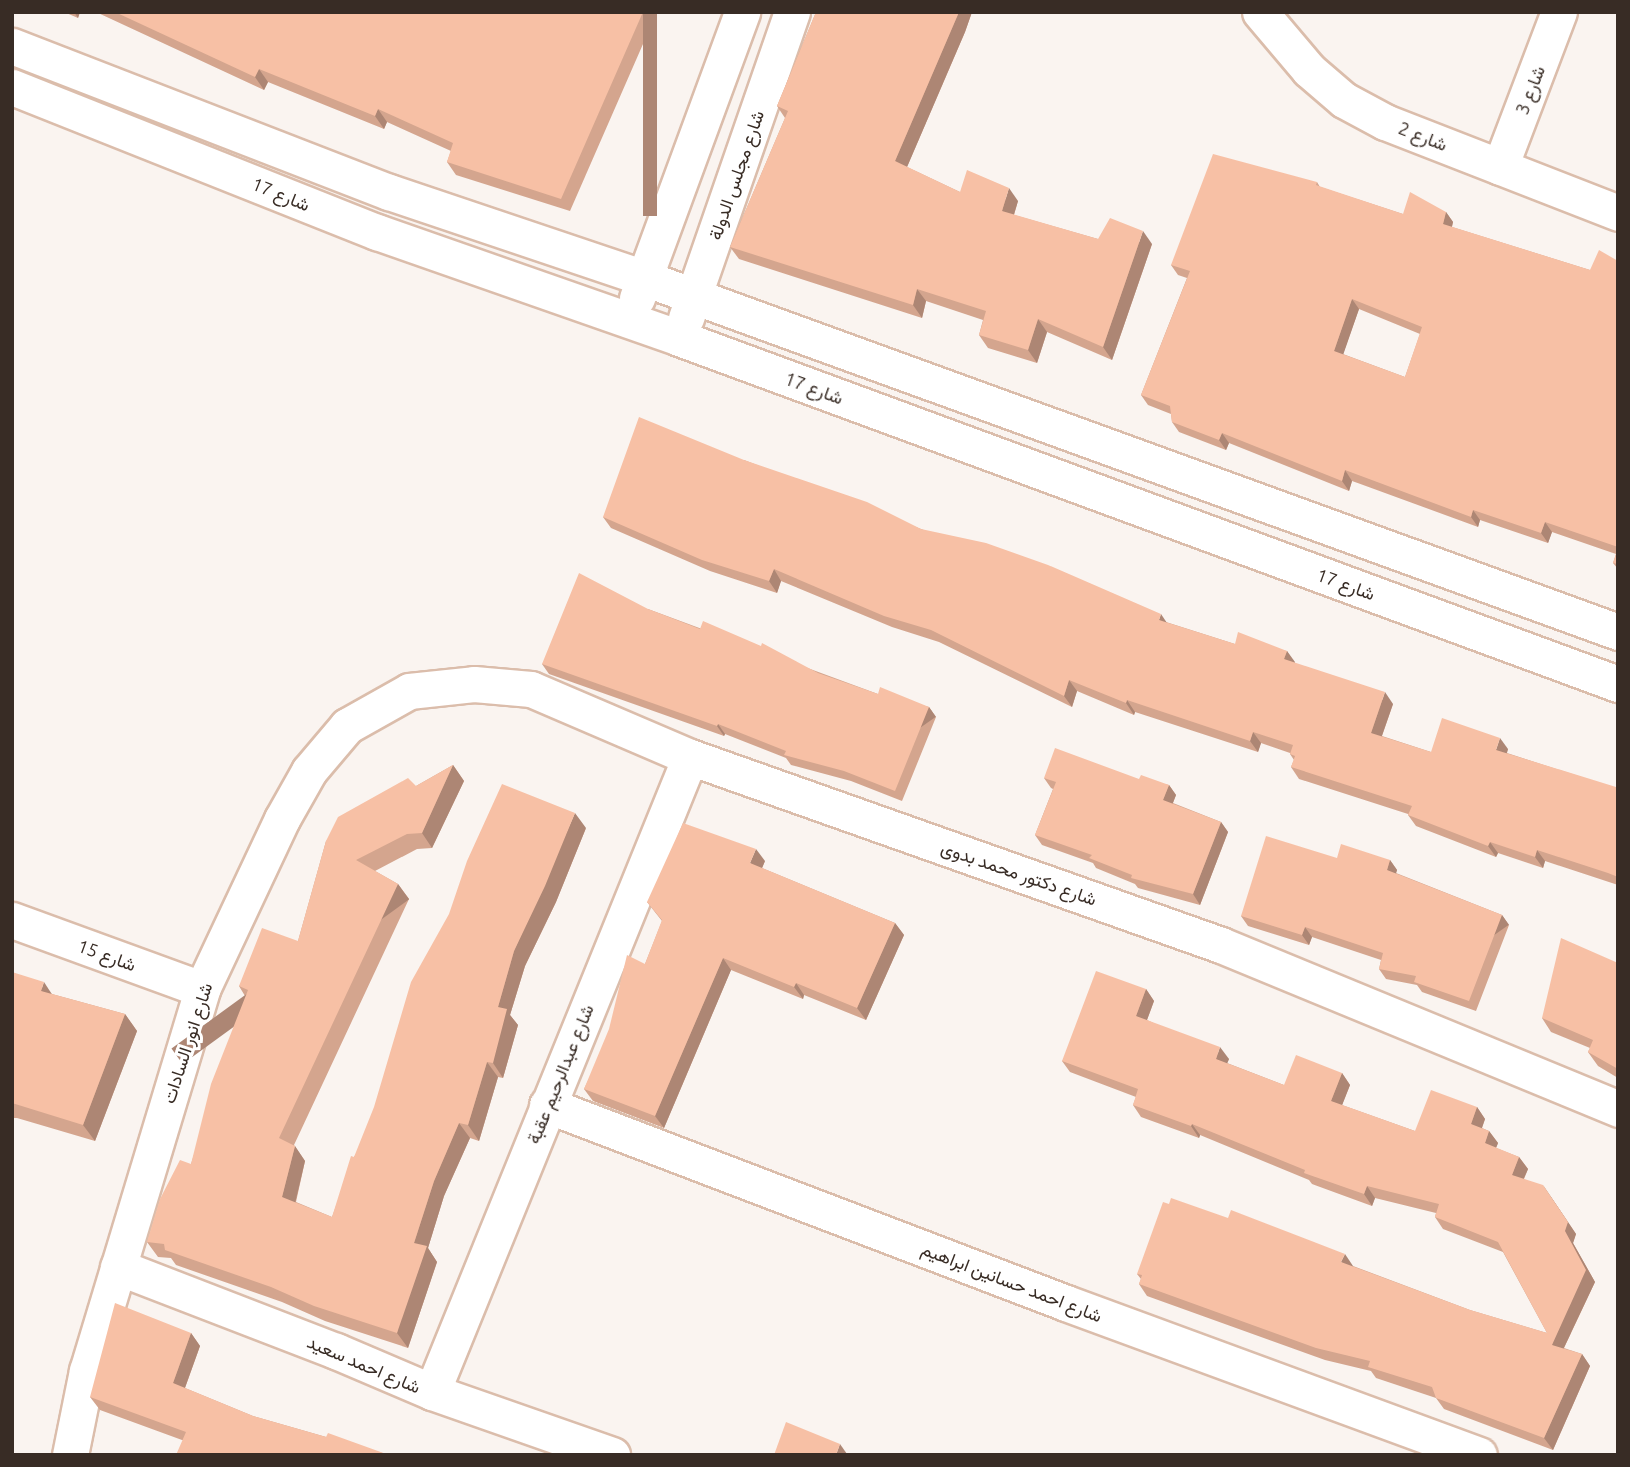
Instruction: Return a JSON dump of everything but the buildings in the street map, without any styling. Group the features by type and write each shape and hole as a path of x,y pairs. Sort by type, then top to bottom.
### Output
{"street":[{"path":"628,320 742,12"},
{"name":"شارع مجلس الدولة","path":"679,338 792,12"},
{"name":"شارع 2","path":"1260,12 1309,70 1344,100 1385,121 1618,213"},
{"name":"شارع 3","path":"1500,167 1559,12"},
{"path":"12,46 389,192 644,278 1618,632"},
{"name":"شارع 17","path":"12,87 377,232 679,338 1618,684"},
{"name":"شارع دكتور محمد بدوى","path":"409,691 474,684 531,688 690,757 1220,945 1618,1110"},
{"name":"شارع انور السادات","path":"70,1455 87,1371 202,989 282,819 309,771 347,726 409,691"},
{"name":"شارع عبدالرحيم عقبة","path":"432,1392 690,757"},
{"name":"شارع 15","path":"12,920 202,989"},
{"name":"شارع احمد حسانين ابراهيم","path":"547,1105 1079,1308 1479,1455"},
{"name":"شارع احمد سعيد","path":"118,1267 336,1351 432,1392 612,1455"}]}
